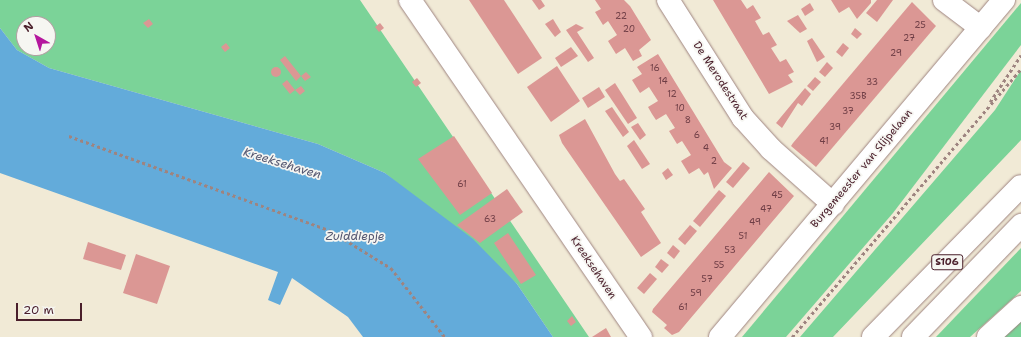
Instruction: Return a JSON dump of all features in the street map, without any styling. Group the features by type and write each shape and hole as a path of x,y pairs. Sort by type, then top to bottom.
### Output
{"main road":[{"name":"Kreeksehaven","path":"410,0 641,337"},
{"name":"De Merodestraat","path":"668,0 743,118 771,149 833,204"},
{"path":"944,0 981,28"},
{"name":"Burgemeester van Slijpelaan","path":"720,337 1004,0"},
{"name":"S106","path":"874,337 1021,186"},
{"path":"913,337 1021,225"},
{"path":"988,337 1021,307"}],"path":[{"path":"986,109 1021,55"},
{"path":"792,337 1021,69"},
{"path":"69,136 329,230 391,268 445,337"}],"green space":[{"path":"0,0 360,0 589,337 553,337 517,284 385,173 318,144 49,68 28,56 56,56 56,16 16,16 16,49 0,28"},
{"path":"1021,3 1021,45 893,213 786,337 742,337"},
{"path":"1021,70 1021,140 833,337 800,337 995,110"},
{"path":"1021,248 1021,291 970,337 936,337"},
{"path":"1021,321 1021,337 1004,337"}],"water":[{"name":"Zuiddiepje","path":"0,28 16,49 16,56 28,56 49,68 318,144 385,173 473,239 517,284 553,337 363,337 348,317 292,278 280,305 268,300 278,272 0,173"}],"building":[{"path":"469,0 504,0 542,58 518,74"},
{"path":"532,0 541,0 545,6 539,10"},
{"path":"595,0 624,0 630,6 651,40 639,50 642,56 633,61 625,48 616,54 608,41 617,35 608,21 603,25 595,12 601,9"},
{"path":"713,0 741,0 747,9 753,5 761,18 755,21 763,35 769,32 777,45 771,48 780,62 786,59 794,72 788,75 793,82 769,94"},
{"path":"831,0 871,0 871,3 857,19 849,7 839,13"},
{"path":"877,0 893,0 877,22 866,13"},
{"path":"912,2 936,26 816,167 791,146"},
{"path":"810,3 814,10 805,16 801,9"},
{"path":"798,15 807,29 800,33 787,21"},
{"path":"149,19 153,24 148,28 143,23"},
{"path":"553,19 561,32 555,37 545,24"},
{"path":"380,23 384,28 379,32 375,27"},
{"path":"576,24 584,28 577,32 594,58 588,62 566,30"},
{"path":"855,28 862,34 857,39 851,34"},
{"path":"812,38 825,57 817,62 807,41"},
{"path":"226,43 230,48 225,52 221,47"},
{"path":"843,43 849,48 842,57 836,52"},
{"path":"571,47 578,56 561,67 555,58"},
{"path":"658,54 724,162 732,168 714,189 708,172 704,175 699,168 689,174 681,161 691,155 682,141 677,144 669,131 675,128 666,114 656,120 648,107 658,101 649,87 640,93 632,80 642,74 637,67"},
{"path":"285,56 301,76 296,81 280,60"},
{"path":"827,62 833,68 825,77 819,72"},
{"path":"557,66 580,101 551,122 527,87"},
{"path":"274,67 278,67 280,68 280,76 274,77 271,74 271,70"},
{"path":"306,72 311,77 305,81 301,76"},
{"path":"815,77 821,82 813,91 807,86"},
{"path":"417,78 421,83 416,87 412,82"},
{"path":"287,80 295,90 290,94 282,84"},
{"path":"615,83 637,118 628,124 605,90"},
{"path":"301,86 305,91 300,95 295,90"},
{"path":"599,87 605,97 588,108 582,98"},
{"path":"805,88 811,94 802,106 798,103 782,128 776,123"},
{"path":"612,107 629,132 623,137 605,111"},
{"path":"585,119 615,174 620,181 624,179 645,209 641,212 661,243 641,257 562,143 559,135"},
{"path":"638,123 646,135 640,140 631,127"},
{"path":"454,136 492,193 460,215 418,159"},
{"path":"634,140 650,164 642,169 627,146"},
{"path":"743,162 750,168 733,188 726,182"},
{"path":"668,168 673,175 666,180 662,173"},
{"path":"769,172 794,196 679,332 672,335 664,328 667,325 652,312 653,309"},
{"path":"507,189 523,212 480,243 457,225"},
{"path":"719,190 726,196 700,227 693,221"},
{"path":"690,225 697,231 685,245 678,239"},
{"path":"508,233 536,275 521,284 494,243"},
{"path":"88,242 126,255 121,270 83,259"},
{"path":"673,245 680,251 674,259 667,253"},
{"path":"136,254 170,266 157,304 123,293"},
{"path":"661,259 669,265 662,273 655,267"},
{"path":"650,273 657,279 644,294 637,288"},
{"path":"572,316 576,322 571,326 567,321"},
{"path":"606,328 611,337 592,337"}]}
